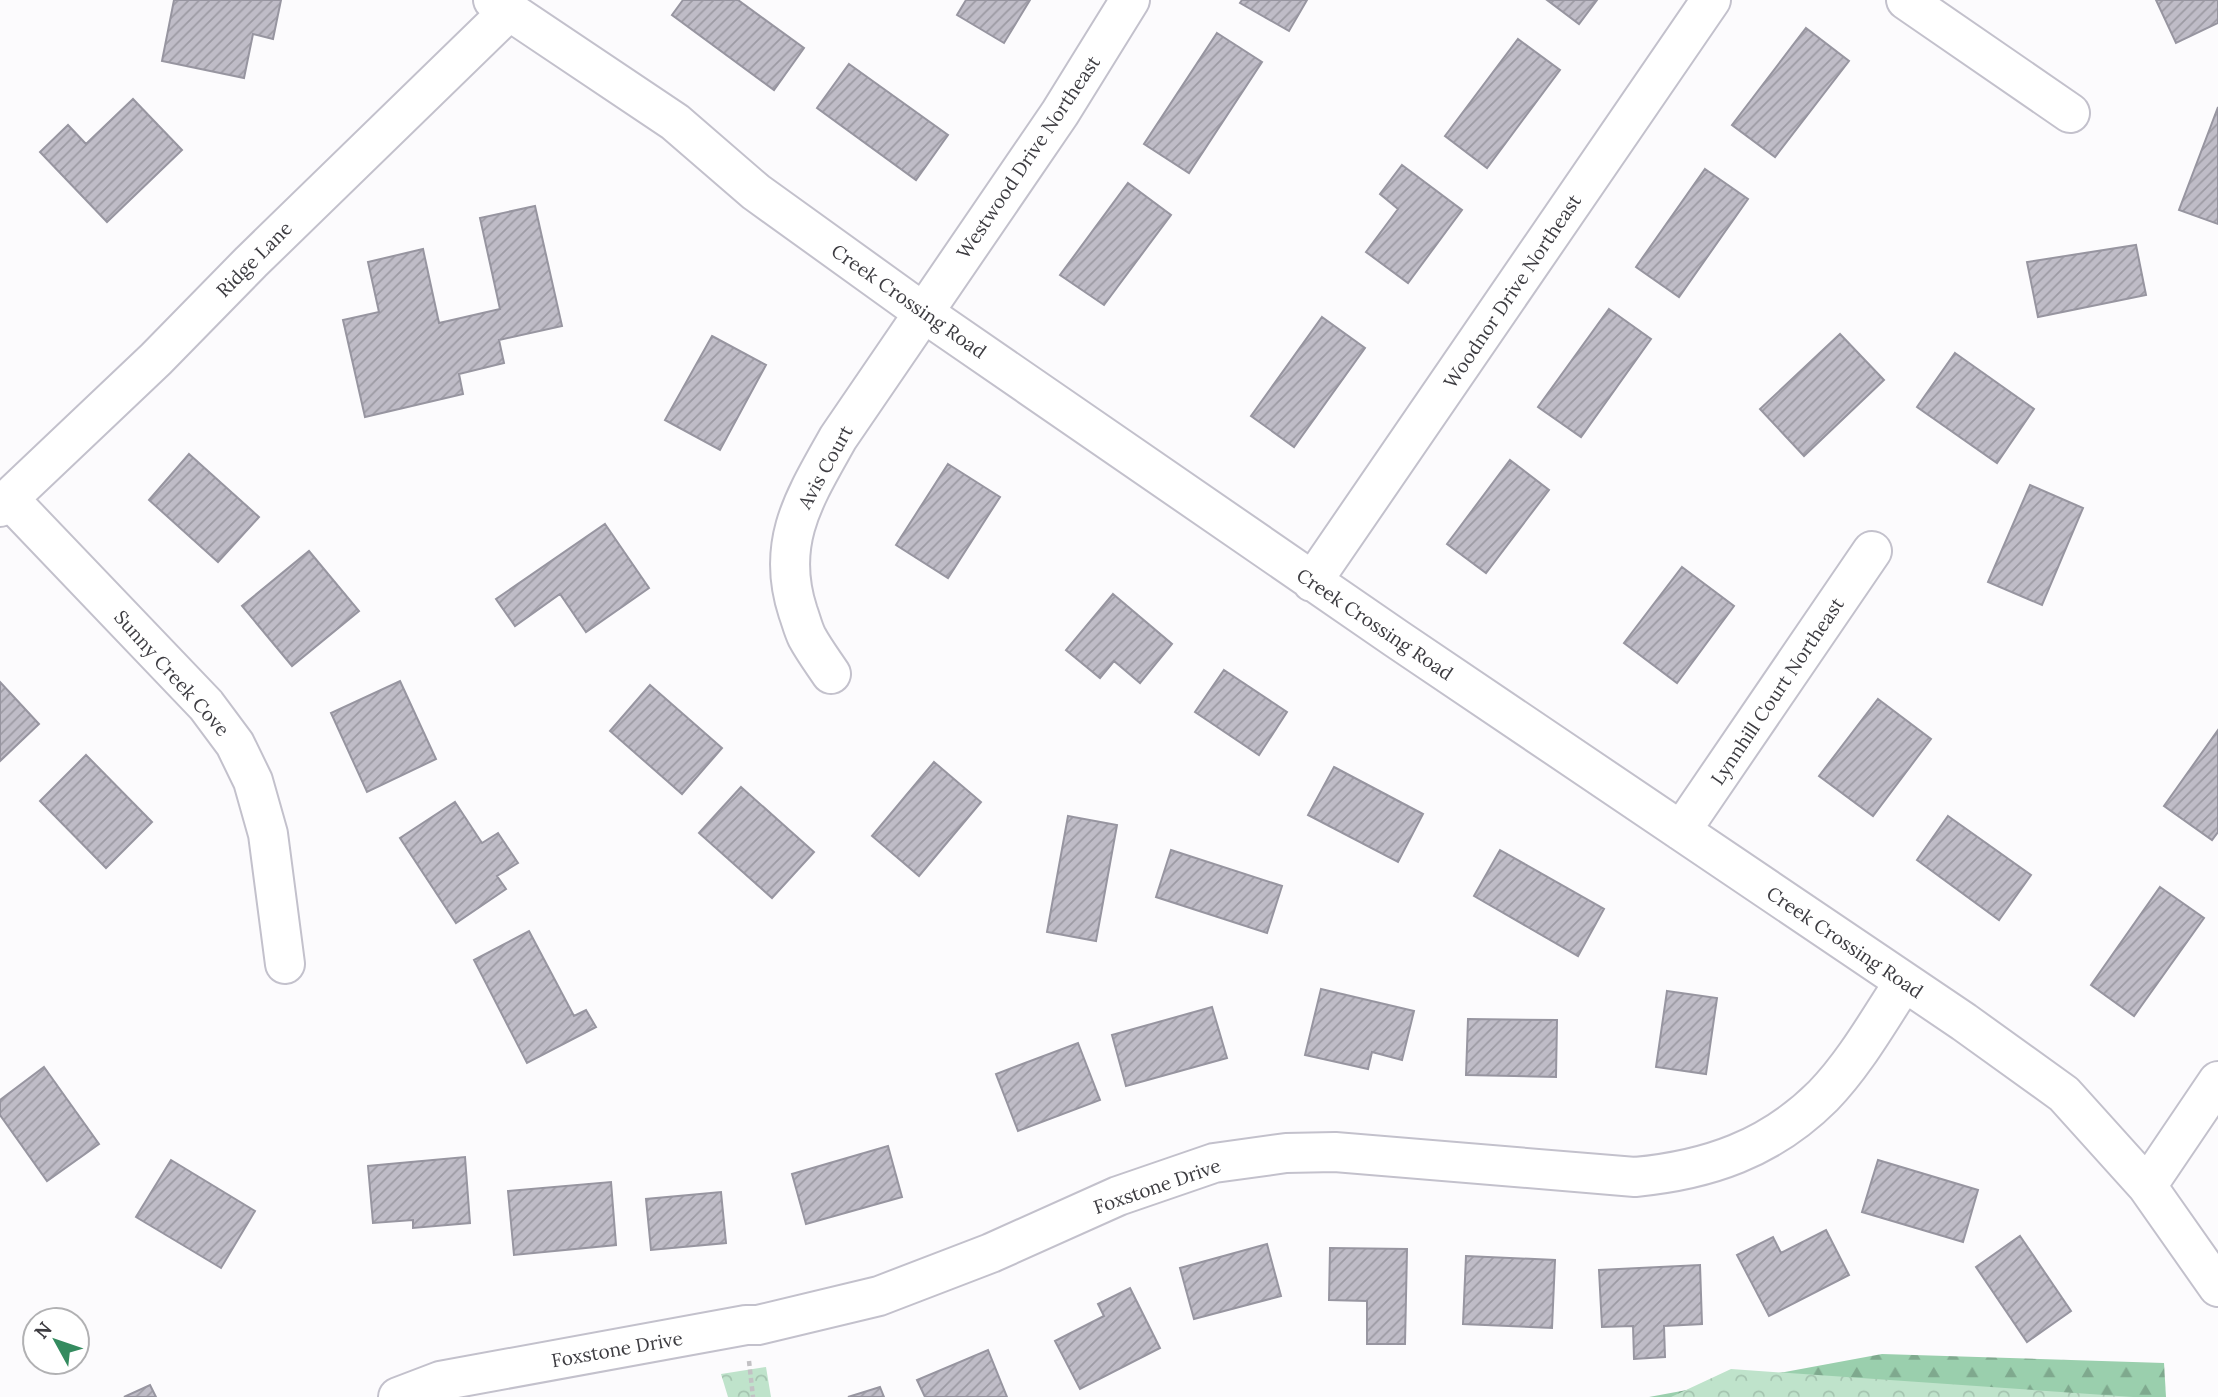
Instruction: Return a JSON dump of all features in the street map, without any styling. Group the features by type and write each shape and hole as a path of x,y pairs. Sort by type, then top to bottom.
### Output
{"street":[{"name":"Westwood Drive Northeast","path":"924,313 1060,113 1130,0"},
{"name":"Woodnor Drive Northeast","path":"1312,582 1711,0"},
{"path":"1906,0 2070,113"},
{"name":"Creek Crossing Road","path":"501,6 675,122 756,192 924,313 1312,582 1964,1022 2064,1094 2147,1186 2218,1287"},
{"name":"Ridge Lane","path":"4,503 156,359 501,6"},
{"name":"Avis Court","path":"831,674 806,635 793,595 789,558 794,526 810,489 838,438 924,313"},
{"name":"Sunny Creek Cove","path":"4,503 206,705 235,744 253,781 268,834 285,964"},
{"name":"Lynnhill Court Northeast","path":"1681,831 1872,551"},
{"name":"Foxstone Drive","path":"398,1397 440,1381 758,1325 868,1299 991,1253 1118,1196 1214,1163 1286,1153 1335,1152 1635,1177 1676,1173 1704,1166 1761,1143 1796,1121 1825,1094 1904,982"},
{"path":"2147,1186 2218,1080"}],"green space":[{"path":"1882,1354 2164,1363 2166,1397 1649,1397"},
{"path":"766,1367 771,1397 728,1397 721,1374"},
{"path":"1731,1369 2133,1397 1671,1397"}],"building":[{"path":"174,0 281,0 273,39 253,34 244,78 162,61"},
{"path":"683,0 738,0 804,48 774,90 672,15"},
{"path":"966,0 1030,0 1004,43 957,15"},
{"path":"1242,0 1307,0 1289,31 1240,3"},
{"path":"1547,0 1597,0 1579,24"},
{"path":"2156,0 2218,0 2218,23 2176,43"},
{"path":"1806,28 1849,61 1775,157 1732,125"},
{"path":"1217,33 1262,62 1189,173 1144,144"},
{"path":"1518,39 1560,70 1487,168 1445,136"},
{"path":"849,64 948,135 916,180 817,108"},
{"path":"133,99 182,150 107,222 40,152 68,125 86,144"},
{"path":"2218,107 2218,224 2179,210"},
{"path":"1402,165 1462,210 1408,283 1366,252 1398,209 1380,194"},
{"path":"1705,169 1748,199 1679,297 1636,267"},
{"path":"1128,183 1171,215 1104,305 1060,275"},
{"path":"535,206 562,326 499,340 504,363 459,374 463,394 365,417 343,320 379,312 368,262 423,249 439,323 500,309 480,218"},
{"path":"2136,245 2146,295 2038,317 2027,262"},
{"path":"1609,309 1651,339 1581,437 1538,407"},
{"path":"1322,317 1365,348 1294,447 1251,416"},
{"path":"1840,334 1884,380 1804,456 1760,409"},
{"path":"712,336 766,365 720,450 665,420"},
{"path":"1955,353 2034,409 1997,463 1917,407"},
{"path":"189,454 259,517 218,562 149,500"},
{"path":"1510,460 1549,490 1486,573 1447,544"},
{"path":"948,464 1000,497 948,578 896,545"},
{"path":"2030,485 2083,508 2042,605 1988,582"},
{"path":"605,524 649,588 586,632 560,594 515,626 496,599"},
{"path":"309,551 359,611 292,666 242,606"},
{"path":"1682,567 1734,606 1677,683 1624,643"},
{"path":"1113,594 1172,644 1140,683 1114,661 1100,678 1066,650"},
{"path":"1224,670 1287,712 1259,755 1195,712"},
{"path":"400,681 436,759 367,792 331,713"},
{"path":"0,682 39,724 0,761"},
{"path":"650,685 722,748 682,794 610,731"},
{"path":"1878,699 1931,739 1873,816 1819,776"},
{"path":"2218,730 2218,832 2212,840 2164,806"},
{"path":"86,755 152,822 106,868 40,801"},
{"path":"934,762 981,802 919,876 872,836"},
{"path":"1334,767 1423,814 1398,862 1308,815"},
{"path":"741,787 814,852 772,898 699,833"},
{"path":"455,802 482,843 498,833 518,863 497,876 506,889 456,923 400,838"},
{"path":"1068,816 1117,825 1096,941 1047,932"},
{"path":"1948,816 2031,875 1999,920 1917,860"},
{"path":"1171,850 1282,886 1267,933 1156,897"},
{"path":"1500,850 1604,909 1578,956 1474,896"},
{"path":"2160,887 2204,918 2134,1016 2091,985"},
{"path":"529,931 574,1016 586,1010 596,1027 527,1063 474,960"},
{"path":"1321,989 1414,1011 1402,1060 1372,1052 1368,1069 1305,1055"},
{"path":"1667,991 1717,998 1706,1074 1656,1067"},
{"path":"1212,1007 1227,1058 1126,1086 1112,1035"},
{"path":"1468,1019 1557,1020 1556,1077 1466,1075"},
{"path":"1078,1043 1100,1100 1018,1131 996,1074"},
{"path":"44,1067 99,1144 47,1181 0,1115 0,1100"},
{"path":"888,1146 902,1197 806,1224 792,1174"},
{"path":"465,1157 470,1223 413,1228 413,1220 373,1223 368,1166"},
{"path":"171,1160 255,1211 221,1268 136,1217"},
{"path":"1878,1160 1978,1190 1963,1242 1862,1212"},
{"path":"611,1182 616,1245 514,1255 508,1191"},
{"path":"721,1192 726,1243 651,1250 646,1199"},
{"path":"1826,1230 1849,1275 1769,1316 1737,1255 1773,1237 1781,1253"},
{"path":"2020,1236 2071,1311 2027,1342 1976,1267"},
{"path":"1267,1244 1281,1296 1194,1319 1180,1268"},
{"path":"1330,1248 1407,1249 1405,1344 1367,1344 1367,1301 1329,1300"},
{"path":"1466,1256 1555,1260 1552,1328 1463,1324"},
{"path":"1700,1265 1702,1324 1664,1326 1665,1357 1634,1359 1633,1326 1602,1327 1599,1270"},
{"path":"1130,1288 1160,1348 1080,1389 1055,1341 1104,1316 1098,1304"},
{"path":"988,1350 1007,1397 925,1397 917,1380"},
{"path":"150,1385 156,1397 124,1397"},
{"path":"880,1387 884,1397 848,1397"}]}
